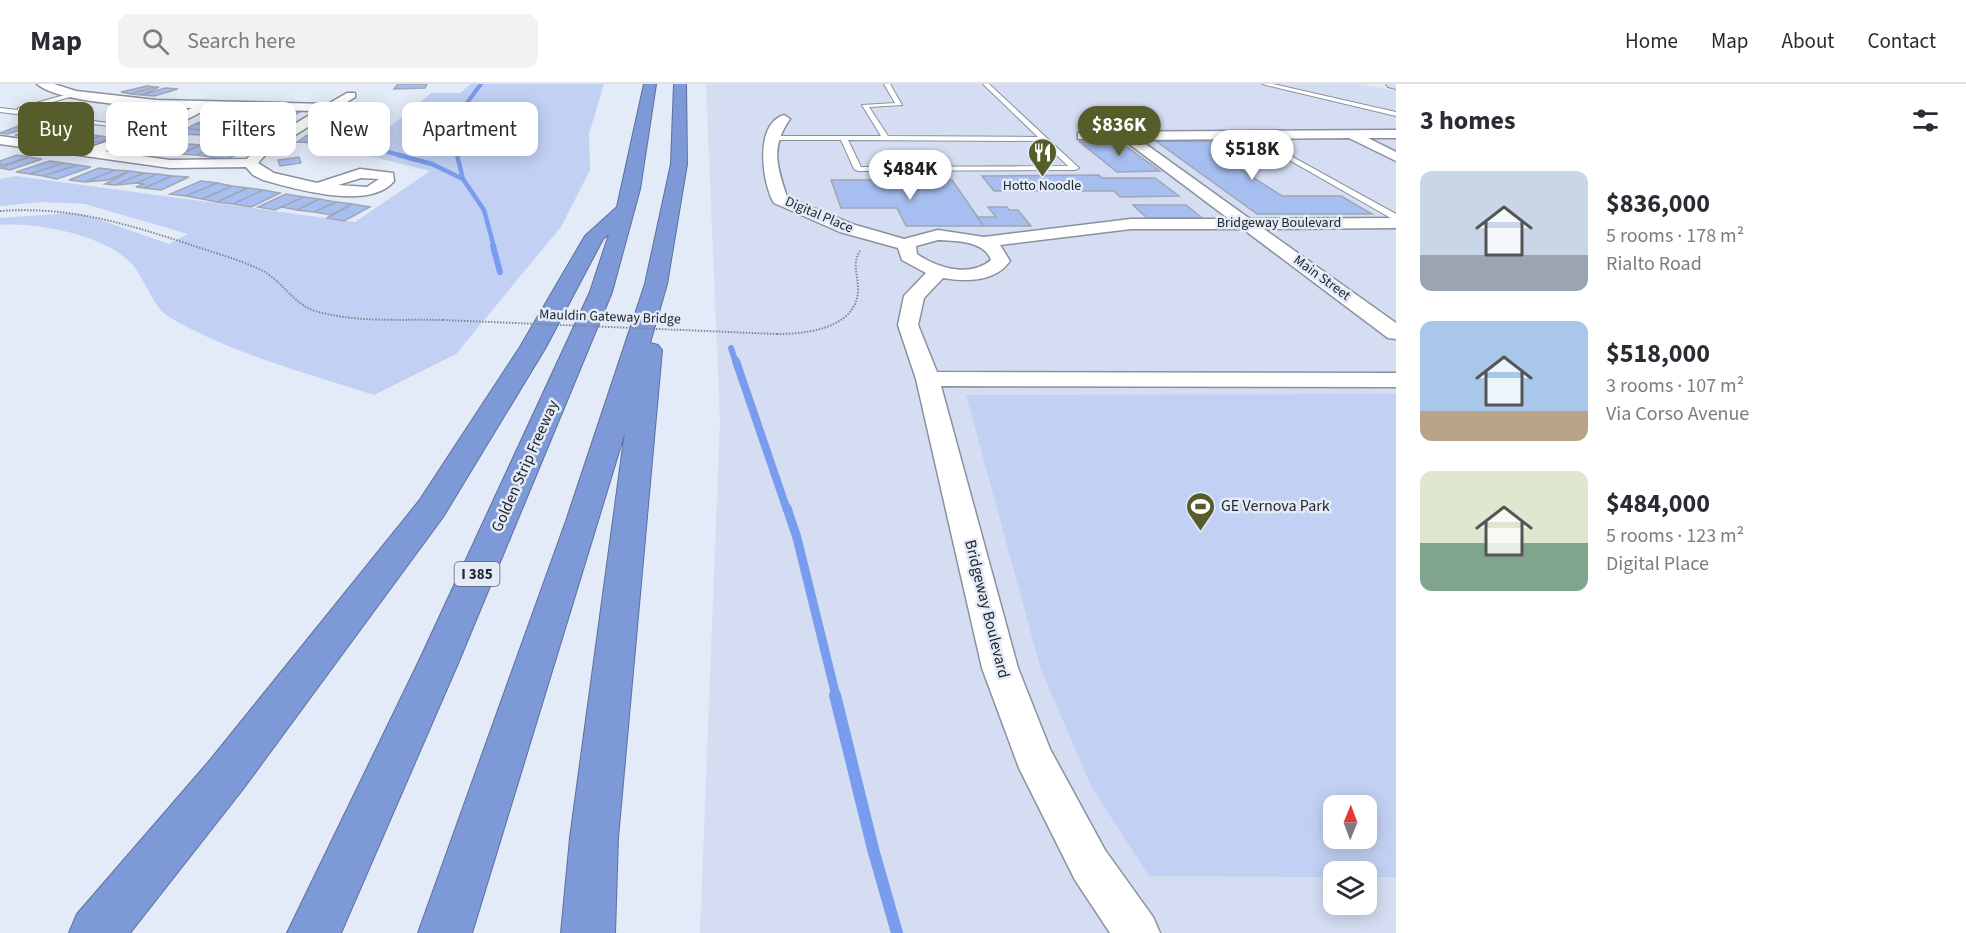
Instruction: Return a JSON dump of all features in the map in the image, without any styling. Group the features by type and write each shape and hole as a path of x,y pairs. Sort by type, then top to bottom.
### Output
{"highway":[{"name":"Golden Strip Freeway","path":"314,933 448,640 593,312 615,252 639,152 650,84"},
{"path":"588,933 594,838 637,479 656,284 679,164 680,84"},
{"path":"96,933 228,774 431,509 533,347 595,236 625,210"},
{"path":"445,933 583,521 656,284"}],"street":[{"path":"42,84 75,94 156,104 200,105"},
{"path":"339,102 351,95"},
{"name":"Digital Place","path":"784,119 775,127 768,160 780,200 846,228 907,245"},
{"path":"251,162 257,154 308,121"},
{"path":"1083,136 1396,134"},
{"name":"Main Street","path":"1127,136 1396,333"},
{"path":"1352,136 1396,157"},
{"path":"0,140 18,142"},
{"path":"94,153 170,164 251,162"},
{"path":"251,162 255,169 270,177 322,186"},
{"name":"Bridgeway Boulevard","path":"907,245 914,240 938,235 983,242 1131,224 1396,223"},
{"path":"907,245 905,250 915,262 939,271 973,273 997,267 1001,261 1000,254 983,242"},
{"name":"Bridgeway Boulevard","path":"939,271 914,296 908,325 928,379 1000,668 1033,756 1090,865 1137,933"},
{"path":"928,379 1396,380"}],"lane":[{"path":"886,139 865,105 899,105 887,84"},
{"path":"843,138 858,169 1075,168 986,84"},
{"path":"1265,84 1396,114"},
{"path":"0,115 75,94"},
{"path":"0,110 106,123"},
{"path":"1251,136 1396,218"},
{"path":"773,138 1045,139"}],"path":[{"name":"Mauldin Gateway Bridge","path":"0,211 40,207 67,209 134,225 261,270 282,282 300,304 314,311 339,315 777,334 807,333 827,328 843,318 857,298 859,289 855,255 881,238"}],"shaded area":[{"path":"471,84 604,84 589,134 590,170 561,227 456,354 374,395 243,352 169,317 157,306 135,267 103,244 50,228 0,225 0,218 71,213 95,218 169,244 188,234 85,204 41,202 0,206 0,179 16,176 355,222 430,171 370,156 390,156 390,127 402,117 402,156 538,156 538,102 420,102 431,93 460,93"},
{"path":"706,84 1362,84 1396,91 1396,933 700,933 720,421"},
{"name":"GE Vernova Park","path":"1396,394 1396,877 1377,877 1377,861 1323,861 1323,877 1149,876 1092,788 1041,670 966,395"}],"building":[{"path":"398,84 427,84 425,88 394,89"},
{"path":"147,86 154,87 131,94 121,92"},
{"path":"159,87 142,95 131,94"},
{"path":"165,88 178,89 154,96 142,95"},
{"path":"195,124 200,124 200,130 188,128"},
{"path":"18,126 18,131 7,134 0,133"},
{"path":"188,129 200,129 200,135 188,134"},
{"path":"306,136 308,136 308,142 297,142"},
{"path":"106,137 106,140 94,143 94,138"},
{"path":"1156,141 1249,142 1271,155 1218,155 1282,196 1341,196 1372,214 1257,214"},
{"path":"1080,142 1120,142 1160,171 1117,172"},
{"path":"188,144 200,145 188,151"},
{"path":"200,146 200,153 188,154 188,151"},
{"path":"17,155 29,157 0,166 0,161"},
{"path":"212,156 234,156 227,159 210,157"},
{"path":"29,157 42,159 10,170 0,168"},
{"path":"299,157 301,163 280,166 278,160"},
{"path":"50,161 64,163 30,174 16,172"},
{"path":"64,163 77,165 43,176 30,174"},
{"path":"77,165 91,167 57,179 43,176"},
{"path":"99,168 115,170 85,182 69,180"},
{"path":"115,170 130,171 108,180 85,182"},
{"path":"130,171 144,173 115,185 105,184"},
{"path":"144,173 157,174 137,183 115,185"},
{"path":"157,174 172,176 144,188 136,187 144,184 137,183"},
{"path":"1099,175 1102,178 1155,178 1179,196 1120,197 1114,191 994,191 982,176"},
{"path":"172,176 189,177 161,190 144,188"},
{"path":"831,180 952,180 984,226 906,226 897,208 841,208"},
{"path":"201,181 217,183 186,196 170,194"},
{"path":"217,183 232,186 202,199 186,196"},
{"path":"232,186 248,188 217,202 202,199"},
{"path":"248,188 263,190 233,204 217,202"},
{"path":"263,190 280,193 251,207 233,204"},
{"path":"286,194 304,197 275,210 258,207"},
{"path":"304,197 319,199 297,210 281,207"},
{"path":"319,199 336,202 314,212 297,210"},
{"path":"336,202 352,204 331,215 314,212"},
{"path":"352,204 370,207 344,221 327,218"},
{"path":"1133,205 1186,205 1202,218 1147,218"},
{"path":"988,207 1007,207 1009,210 1018,210 1031,226 984,226 977,217 996,217"}],"waterway":[{"path":"468,102 481,84"},
{"path":"390,152 402,156"},
{"path":"398,155 432,164 463,179"},
{"path":"457,156 463,179"},
{"path":"463,179 484,210 494,247"},
{"path":"493,246 500,272"},
{"path":"731,348 736,363"},
{"path":"736,361 787,510"},
{"path":"787,508 797,538 836,696"},
{"path":"835,695 873,849 897,933"}],"place":[{"name":"Hotto Noodle","path":"1042,178"},
{"name":"GE Vernova Park","path":"1200,532"}]}
